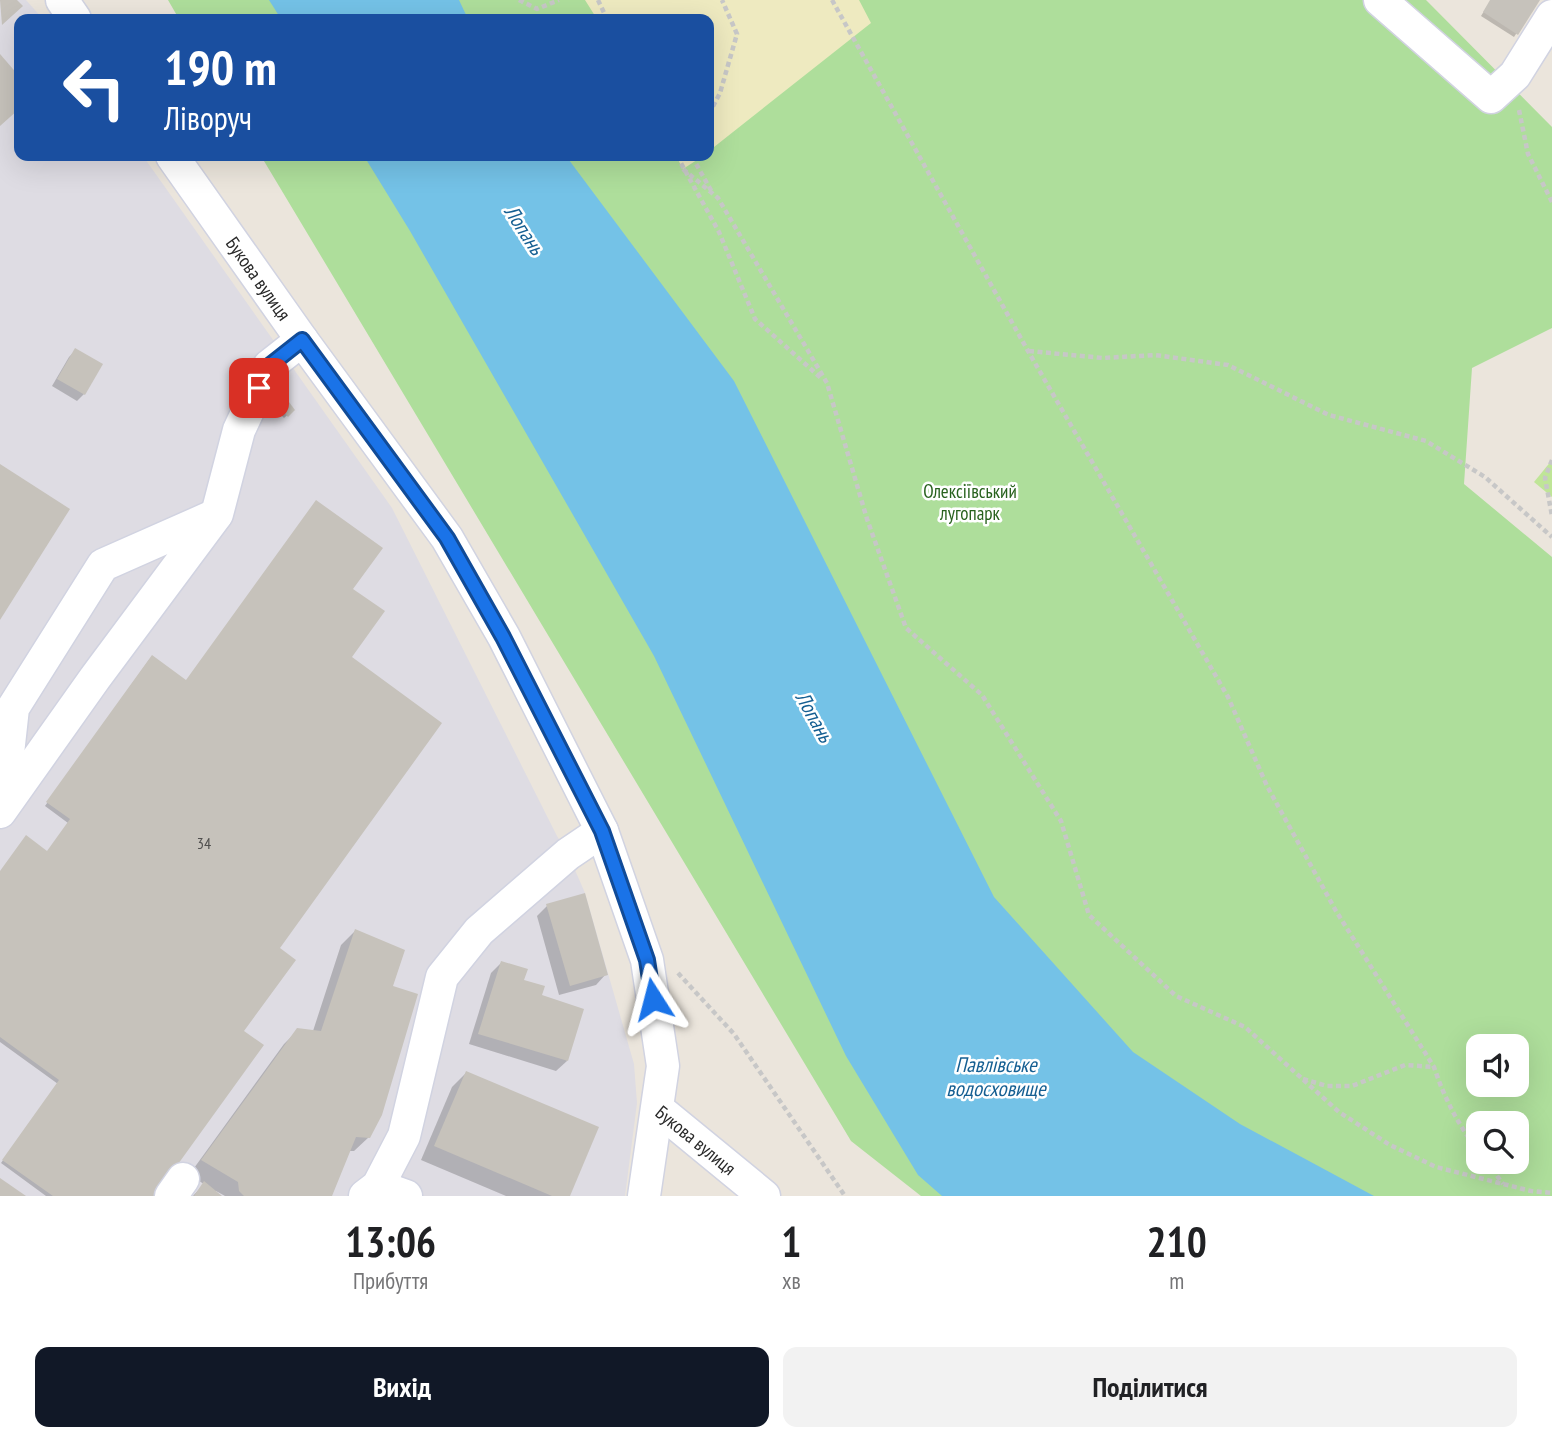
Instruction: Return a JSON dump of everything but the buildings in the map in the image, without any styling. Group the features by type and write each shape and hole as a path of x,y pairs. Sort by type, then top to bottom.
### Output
{"street":[{"path":"1380,0 1491,97 1515,75 1552,16"},
{"name":"Букова вулиця","path":"176,161 447,538 503,637 602,831 647,960 663,1066 658,1109 764,1196"},
{"path":"1,811 217,514 239,430 269,366 302,340"},
{"path":"1,811 13,708 103,565 217,514"},
{"path":"383,1193 404,1136 442,977 479,932 568,854 602,831"},
{"path":"644,1196 658,1109"}],"path":[{"path":"519,0 537,9 559,0"},
{"path":"714,104 720,93 737,34 722,0"},
{"path":"832,0 1028,351 1228,697 1266,786 1336,911 1434,1067 1443,1093 1466,1135"},
{"path":"1515,75 1528,154 1552,201"},
{"path":"679,161 719,232 755,319 827,383"},
{"path":"695,161 714,195"},
{"path":"683,169 718,198 827,383 867,519 906,628 982,695 1061,821 1090,915 1176,996 1245,1027 1339,1112 1390,1145 1436,1167 1531,1191 1552,1193"},
{"path":"1028,351 1102,358 1155,355 1228,365 1329,415 1426,441 1485,477 1552,537"},
{"path":"1552,460 1545,478 1552,516"},
{"path":"677,972 734,1034 845,1196"},
{"path":"1302,1078 1327,1086 1352,1086 1405,1065 1434,1067"},
{"path":"1496,1174 1504,1184"}],"shaded area":[{"path":"0,0 26,0 39,14 14,14 14,161 147,161 392,508 568,854 585,893 634,1064 637,1103 625,1196 0,1196"}],"green space":[{"name":"Олексіївський лугопарк","path":"168,0 1426,0 1552,127 1552,328 1472,368 1464,484 1552,557 1552,1196 921,1196 851,1141 264,161 714,161 714,14 176,14"},
{"path":"1552,460 1552,497 1534,482"}],"sand":[{"path":"585,0 859,0 871,23 714,147 714,14 594,14"},
{"path":"679,161 695,161 683,169"}],"water":[{"path":"269,0 459,0 466,14 278,14"},
{"name":"Павлівське водосховище","path":"367,161 570,161 734,381 994,897 1133,1052 1240,1124 1374,1196 942,1196 918,1175 846,1056 654,656"}],"route":[{"path":"259,388 269,366 302,340 447,538 503,637 602,831 647,960 653,999"}],"water label":[{"name":"Лопань","path":"524,230"},
{"name":"Лопань","path":"814,717"}]}
